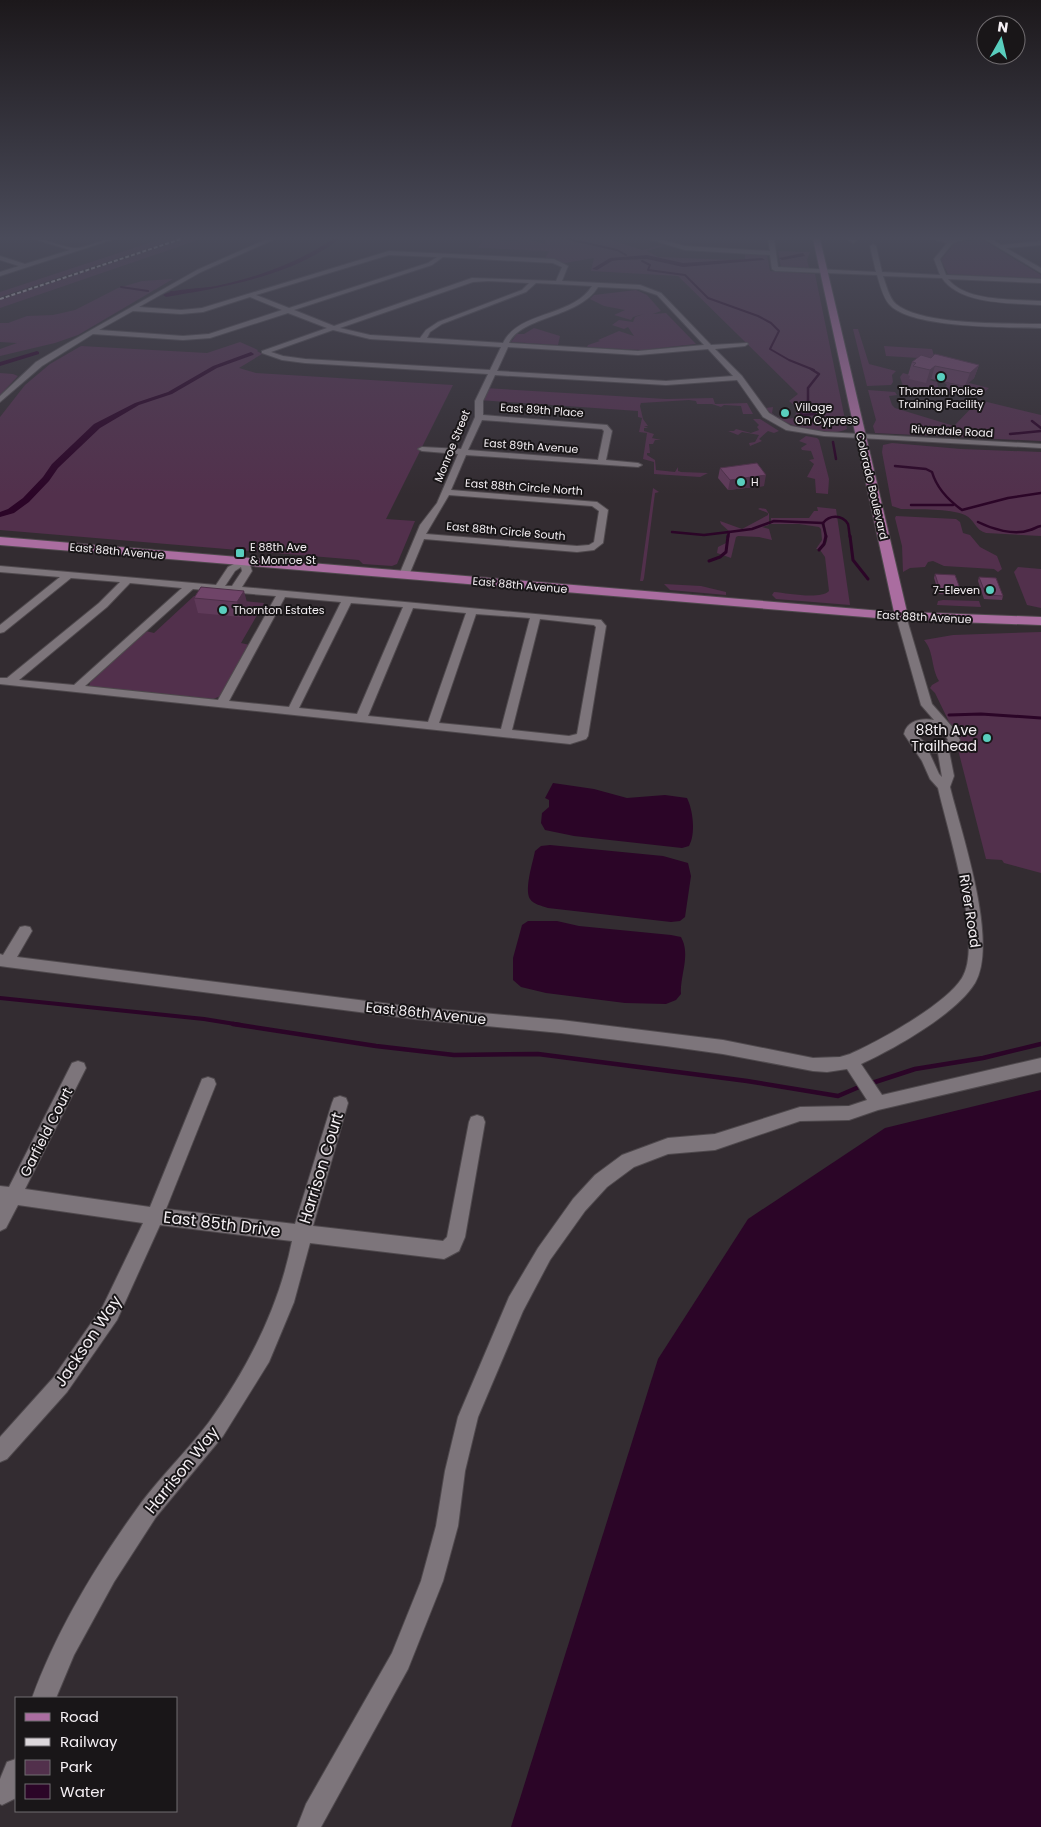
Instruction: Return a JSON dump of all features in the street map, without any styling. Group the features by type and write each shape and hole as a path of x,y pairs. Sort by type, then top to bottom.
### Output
{"main road":[{"name":"Colorado Boulevard","path":"836,324 901,616"},
{"name":"East 88th Avenue","path":"0,541 901,616 1041,621"}],"street":[{"path":"0,400 39,364 106,324"},
{"path":"93,332 200,338 249,324"},
{"path":"323,324 363,336 638,353 744,344"},
{"name":"Riverdale Road","path":"343,324 264,352 293,360 492,372"},
{"path":"422,340 428,331 438,324"},
{"name":"Monroe Street","path":"404,575 425,524 441,503 446,492 478,417 479,401 504,345 511,334 527,324"},
{"name":"Riverdale Road","path":"689,324 739,378 762,412 781,424 806,432 861,437 1041,446"},
{"path":"1007,324 1041,326"},
{"path":"492,372 671,383 739,378"},
{"name":"East 89th Place","path":"478,417 604,427 608,430 602,462"},
{"name":"East 89th Avenue","path":"422,449 638,465"},
{"name":"East 88th Circle North","path":"446,492 586,502 600,506 604,513 598,543 590,548"},
{"name":"East 88th Circle South","path":"420,536 590,548"},
{"path":"218,589 231,569 244,562 246,571 235,590"},
{"path":"0,577 5,569 536,616 597,622 601,626 582,736 570,740 433,724 4,682"},
{"path":"0,630 69,575"},
{"path":"4,682 103,604 128,580"},
{"path":"76,689 190,586"},
{"path":"222,703 282,594"},
{"path":"293,710 347,600"},
{"path":"362,717 409,605"},
{"path":"433,724 472,611"},
{"path":"506,733 536,616"},
{"path":"901,616 927,705 953,736 954,740 949,747 943,749 930,749 918,744"},
{"path":"915,725 927,705"},
{"path":"915,725 930,723 946,728"},
{"name":"River Road","path":"854,1066 951,999 967,983 972,974 977,951 974,918 944,788 934,776 928,761 910,734 911,729 915,725"},
{"name":"River Road","path":"943,749 948,776 944,788"},
{"path":"4,961 25,932"},
{"name":"East 86th Avenue","path":"4,961 415,1013 576,1028 675,1040 788,1060 854,1066"},
{"path":"309,1827 400,1660 432,1581 447,1526 455,1471 468,1417 516,1304 544,1254 578,1205 601,1181 628,1161 668,1146 714,1142 800,1114 849,1112 874,1097 1041,1065"},
{"path":"854,1066 874,1097"},
{"name":"Garfield Court","path":"0,1222 7,1194 78,1068"},
{"name":"Jackson Way","path":"0,1452 60,1385 105,1321 123,1289 208,1084"},
{"name":"Harrison Court","path":"301,1234 340,1103"},
{"name":"East 85th Drive","path":"7,1194 154,1216 444,1250 453,1245 456,1237 476,1122"},
{"name":"Harrison Way","path":"44,1697 70,1639 106,1574 149,1510 216,1429 258,1362 285,1302 297,1262 301,1234"},
{"path":"1,1795 8,1789 15,1773"}],"green space":[{"path":"0,324 96,324 78,335 55,343 0,356 0,349 17,343 0,342"},
{"path":"677,324 696,344 641,350 587,347 619,331 634,336 628,327 624,329 612,325"},
{"path":"727,324 825,324 847,429 839,432 828,432 804,429 781,420 772,414 766,408 773,407 772,413 780,418 794,418 798,409 789,401 798,394"},
{"path":"534,328 560,336 558,345 511,342 517,334 524,334"},
{"path":"853,329 858,329 869,364 896,371 892,375 893,382 891,385 867,386"},
{"path":"240,342 258,350 262,354 239,368 256,373 453,385 386,519 415,521 397,564 392,566 363,564 359,560 0,530 0,417 25,385 50,364 81,346 207,353"},
{"path":"884,346 932,349 935,359 886,356"},
{"path":"0,373 18,376 0,395"},
{"path":"903,373 937,382 939,390 903,386 900,377"},
{"path":"944,382 965,386 969,383 989,388 977,396 942,391 947,385"},
{"path":"485,388 666,399 713,398 715,404 747,403 753,414 743,414 741,406 724,405 721,407 712,404 697,404 696,401 689,400 641,403 643,419 648,426 644,426 648,428 644,428 644,431 654,434 652,438 661,440 655,440 653,444 649,444 650,453 647,453 647,455 655,460 656,470 675,472 678,467 678,471 681,472 708,473 700,477 654,474 654,462 643,459 647,433 639,432 642,418 638,417 638,411 479,400"},
{"path":"868,390 895,392 897,395 889,396 895,408 954,426 979,400 1041,415 1041,441 875,433 873,426 876,420"},
{"path":"753,419 760,419 779,431 774,433 768,431 759,439 762,441 750,446 749,443 755,442 759,435 742,432 738,435 728,431 736,429 751,433 759,430 757,427 759,425"},
{"path":"806,436 819,440 829,479 828,494 816,493 815,479 807,477 814,464 809,460 814,459 811,451 802,450 801,448 807,444 799,441"},
{"path":"892,443 961,449 1041,452 1041,536 986,533 979,530 965,515 942,510 901,509 892,506 882,452 883,445"},
{"path":"653,488 659,492 655,493 644,578 643,581 640,581"},
{"path":"817,507 836,509 850,605 776,599 772,595 774,592 818,595 829,591 825,557 820,550 827,541 824,523 821,523 825,542 818,549 816,549 822,540 819,527 799,524 771,524 771,518 809,518 814,511 818,511"},
{"path":"758,509 766,509 769,514 769,525 762,527 769,529 772,540 738,536 736,537 731,558 717,553 718,547 728,542 727,536 730,532 720,521 742,529 768,515 768,513"},
{"path":"896,516 956,519 960,522 963,533 970,535 980,547 997,556 1002,569 998,572 994,569 944,566 933,561 928,562 925,567 910,568 903,572 902,546"},
{"path":"1018,567 1041,569 1041,608 1027,605 1014,572"},
{"path":"664,584 701,586 726,592 726,595 670,590"},
{"path":"194,596 264,603 241,643 250,645 221,696 213,699 89,686 91,680 146,631 154,633"},
{"path":"938,601 979,601 981,607 937,605"},
{"path":"1041,632 1041,873 1004,863 1002,860 986,859 953,730 935,693 930,688 939,681 929,649 924,640 953,635"}],"water":[{"path":"553,783 594,789 627,798 665,795 687,798 693,822 689,846 682,848 574,836 545,830 541,823 542,813 549,807 549,800 545,798"},
{"path":"550,845 663,856 688,863 691,876 685,917 680,921 671,922 548,908 535,904 528,895 528,889 535,851 541,846"},
{"path":"528,921 557,921 579,926 681,937 684,944 685,958 681,994 676,1000 666,1004 625,1003 546,993 521,987 513,980 513,958 522,925"},
{"path":"1041,1090 1041,1827 511,1827 658,1359 748,1219 885,1128"}],"building":[{"path":"935,354 979,365 970,373 935,366 930,370 913,366 916,363 912,362 921,355 931,358"},
{"path":"757,463 766,475 730,480 720,468"},
{"path":"935,574 955,575 961,591 940,590"},
{"name":"7-Eleven","path":"979,577 996,578 1003,596 986,595"},
{"path":"201,587 244,591 237,602 194,598"}],"waterway":[{"path":"772,324 779,331 770,349 789,360 814,370"},
{"path":"0,364 37,353"},
{"path":"0,515 11,511 26,500 46,479 55,466 97,426 137,404 170,393 215,367 251,354"},
{"path":"811,369 819,374 808,388 808,405 801,413 802,415 815,414 831,428"},
{"path":"1032,421 1041,428"},
{"path":"1010,434 1041,431"},
{"path":"833,442 836,459"},
{"path":"895,466 926,469 932,472 944,494 962,510 1008,498 1041,493"},
{"path":"911,505 953,505"},
{"path":"823,523 832,517 842,518 848,524 850,537"},
{"path":"729,532 752,529 774,521 823,523"},
{"path":"978,522 1010,532 1024,532 1041,526"},
{"path":"823,523 826,536"},
{"path":"672,532 704,535 729,532"},
{"path":"728,537 729,532"},
{"path":"709,561 720,557 726,552 728,536"},
{"path":"819,550 824,544 826,536"},
{"path":"850,536 853,560 868,579"},
{"path":"949,715 981,714 1041,718"},
{"path":"0,998 204,1019 241,1025"},
{"path":"233,1024 376,1046 454,1055 538,1054 747,1081 838,1096 859,1087"},
{"path":"872,1083 915,1069 983,1058 1041,1044"}],"place":[{"name":"Thornton Police Training Facility","path":"941,377"},
{"name":"Village On Cypress","path":"785,413"},
{"name":"H","path":"741,482"},
{"name":"E 88th Ave & Monroe St","path":"240,553"},
{"name":"7-Eleven","path":"990,590"},
{"name":"Thornton Estates","path":"223,610"},
{"name":"88th Ave Trailhead","path":"987,738"}]}
